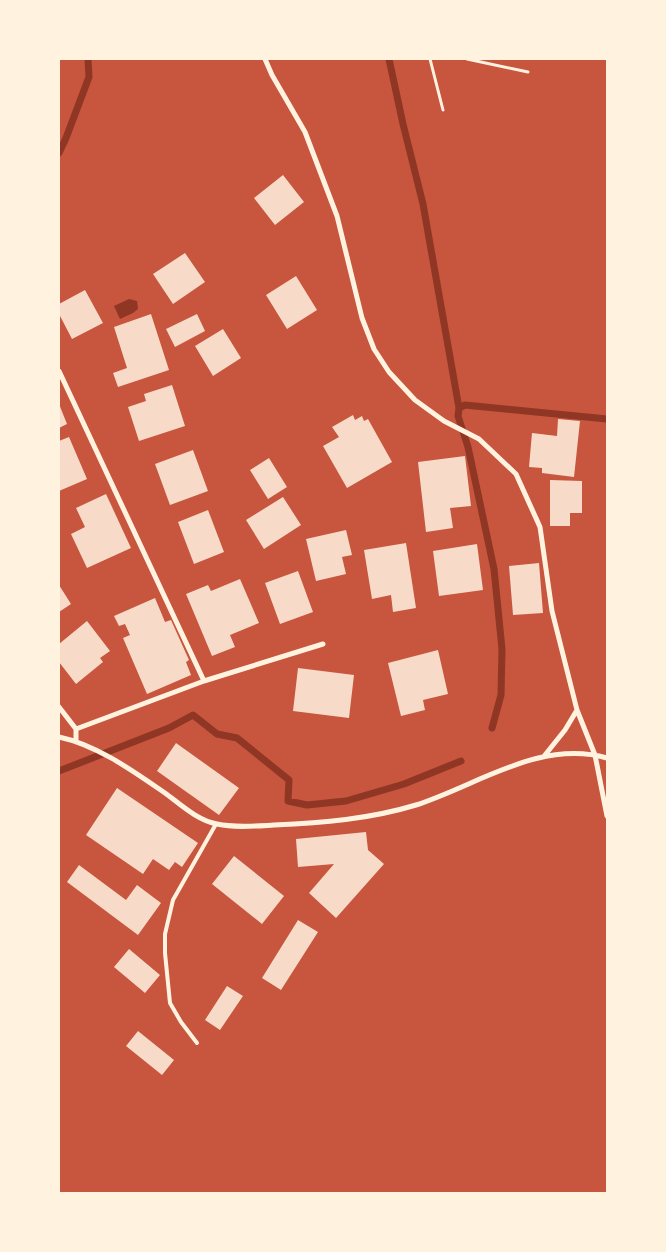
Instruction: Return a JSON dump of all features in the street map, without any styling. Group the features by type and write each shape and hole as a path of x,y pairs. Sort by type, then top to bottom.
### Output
{"street":[{"path":"265,59 272,75 305,132 337,216 362,318 374,349 389,372 415,400 444,422 479,439 516,474 540,527 552,611 577,710 595,755 607,816"},
{"path":"59,371 204,682"},
{"path":"76,729 204,682 323,644"},
{"path":"59,707 76,729 76,741"},
{"path":"545,755 565,730 577,710"},
{"path":"59,737 76,741 115,761 198,816 216,824 254,826 323,823 377,815 417,804 480,778 545,755 595,755 607,758"}],"lane":[{"path":"196,1043 170,1003 165,934 174,900 216,824"}],"path":[{"path":"430,59 443,110"},
{"path":"467,59 528,72"}],"shaded area":[{"path":"129,299 137,301 138,309 120,319 114,306"}],"building":[{"path":"283,175 304,202 275,225 254,198"},
{"path":"185,253 205,282 173,304 153,274"},
{"path":"296,276 317,310 287,329 266,295"},
{"path":"85,290 103,323 72,339 59,314 59,304"},
{"path":"151,314 169,370 118,387 113,373 127,368 114,327"},
{"path":"197,314 205,331 175,347 166,329"},
{"path":"223,329 241,358 213,376 195,346"},
{"path":"172,385 185,426 139,441 128,407 146,401 144,394"},
{"path":"59,404 67,424 59,428"},
{"path":"353,415 355,420 362,416 364,421 368,419 392,462 347,488 323,446 339,437 332,427"},
{"path":"558,419 580,421 574,477 542,473 542,468 529,467 532,433 557,436"},
{"path":"69,437 87,479 59,491 59,441"},
{"path":"193,450 208,491 170,505 155,464"},
{"path":"465,456 471,506 450,508 453,528 426,532 418,462"},
{"path":"269,458 287,487 268,499 250,470"},
{"path":"550,480 582,481 582,513 570,513 570,526 550,526"},
{"path":"106,494 131,548 87,568 71,534 85,527 76,508"},
{"path":"283,497 301,525 264,549 246,520"},
{"path":"208,510 224,552 194,564 178,522"},
{"path":"346,530 352,555 342,557 346,574 316,581 306,539"},
{"path":"406,543 416,608 393,612 391,595 372,599 364,550"},
{"path":"477,544 483,590 439,596 433,551"},
{"path":"539,563 543,613 513,615 509,566"},
{"path":"298,571 313,612 280,624 265,583"},
{"path":"240,579 259,623 230,635 235,647 212,656 186,594 208,585 211,591"},
{"path":"59,585 71,604 59,612"},
{"path":"155,598 165,622 171,620 189,660 186,662 191,675 147,694 123,638 130,635 125,624 119,626 114,616"},
{"path":"87,621 110,651 100,658 103,662 76,684 59,662 59,644"},
{"path":"438,650 448,694 423,700 425,710 401,716 388,663"},
{"path":"298,668 354,675 349,718 293,711"},
{"path":"176,743 239,788 219,815 157,771"},
{"path":"117,788 198,843 182,867 175,862 169,870 153,859 143,874 86,835"},
{"path":"366,832 368,850 384,864 336,918 309,893 334,864 298,867 296,839"},
{"path":"234,856 284,896 262,924 212,884"},
{"path":"79,865 126,900 137,885 161,903 138,935 67,882"},
{"path":"298,920 318,932 281,990 262,978"},
{"path":"129,949 160,975 145,993 114,967"},
{"path":"227,986 243,996 220,1030 205,1020"},
{"path":"138,1031 174,1060 162,1075 126,1046"}],"waterway":[{"path":"59,153 89,77 88,59"},
{"path":"389,59 423,204 459,408"},
{"path":"492,728 501,695 502,649 494,569 468,447 458,416 459,408 465,405 607,419"},
{"path":"59,771 169,728 193,715 217,734 237,738 289,780 288,801 307,805 346,801 404,784 461,761"}]}
